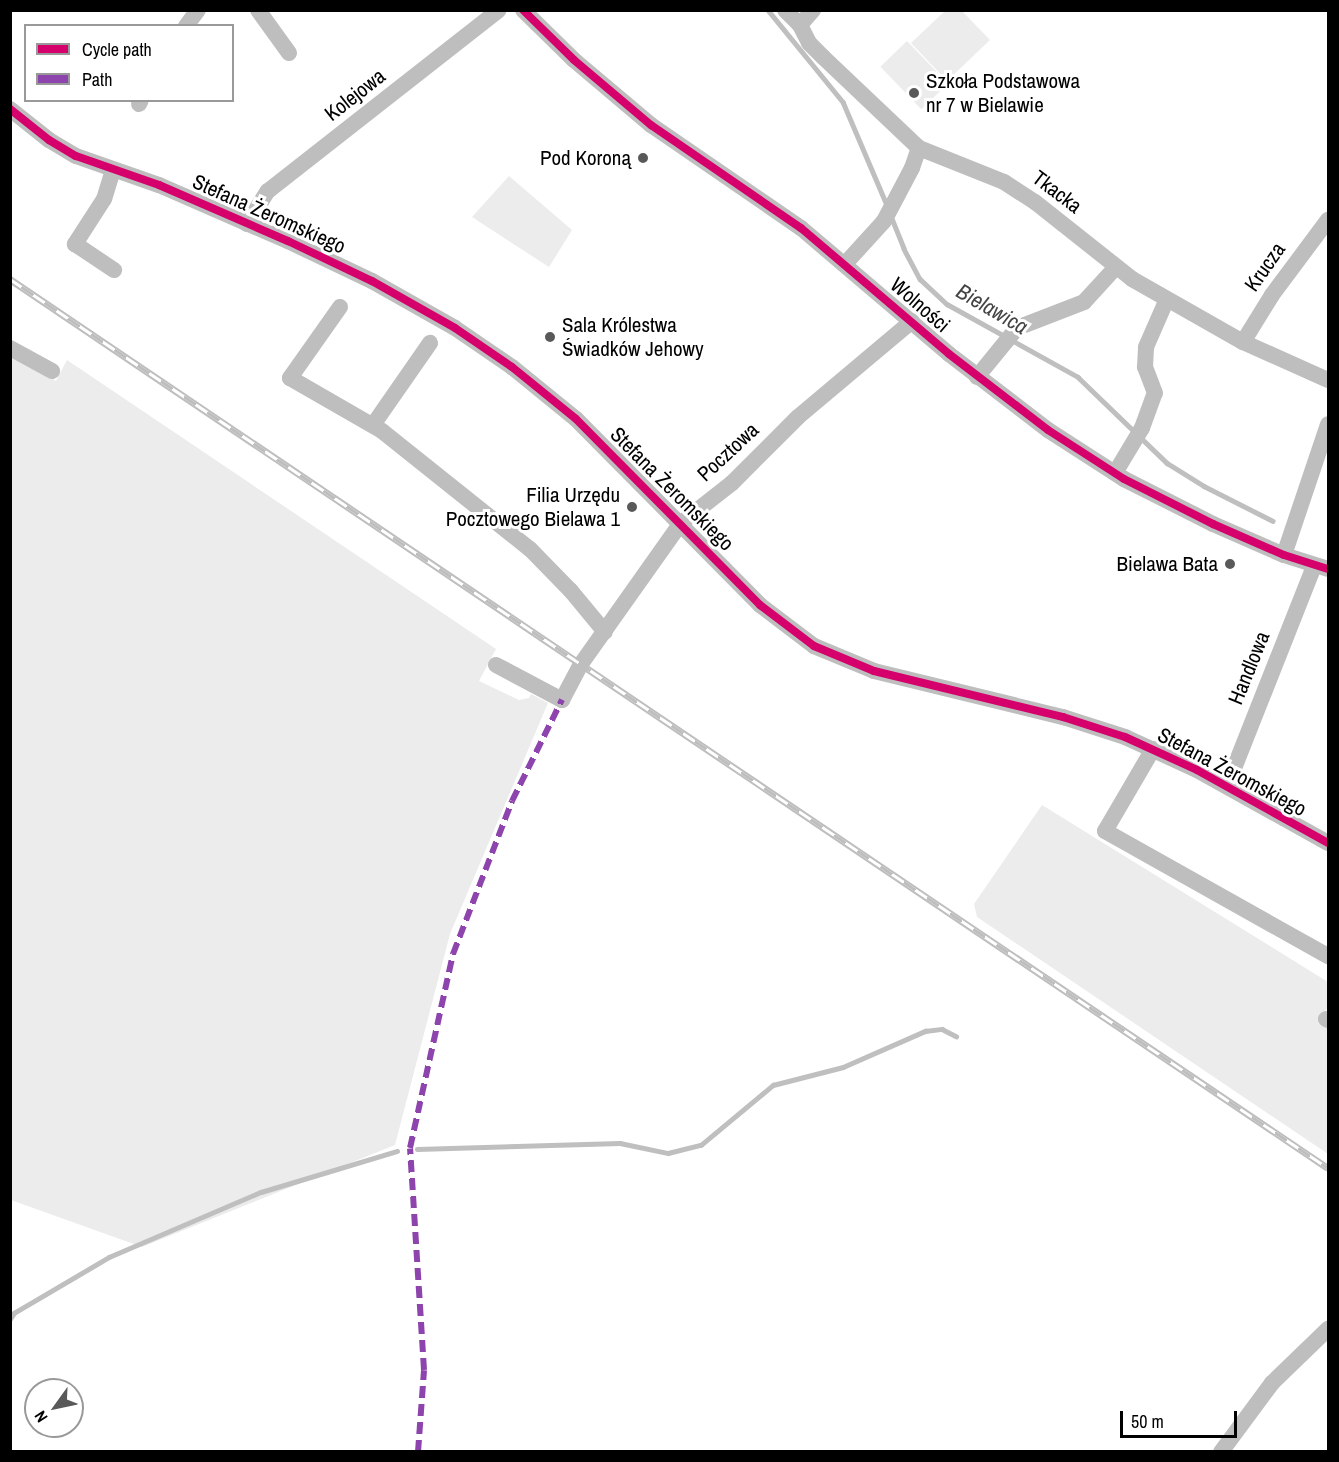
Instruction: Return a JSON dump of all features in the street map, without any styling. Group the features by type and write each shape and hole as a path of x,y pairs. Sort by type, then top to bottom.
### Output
{"street":[{"path":"188,24 198,10"},
{"path":"258,10 289,53"},
{"name":"Kolejowa","path":"248,224 268,191 499,10"},
{"name":"Wolności","path":"523,10 574,60 651,125 792,221 977,377 1048,430 1115,473 1213,524 1284,555 1321,568"},
{"name":"Tkacka","path":"785,10 800,25 809,43 919,148 1004,182 1132,279 1242,342 1329,380"},
{"path":"800,25 813,10"},
{"name":"Stefana Żeromskiego","path":"10,109 54,143 113,170 159,185 372,280 455,327 495,355 576,419 768,612 798,635 833,656 882,673 1077,721 1153,749 1227,786 1329,843"},
{"path":"845,264 884,221 895,203 919,148"},
{"path":"113,170 104,199 75,244 114,270"},
{"name":"Krucza","path":"1242,342 1272,295 1329,220"},
{"path":"977,377 1017,328 1084,302 1116,267"},
{"path":"1115,473 1142,428 1155,393 1145,367 1146,347 1167,299"},
{"path":"340,307 290,378 373,425 530,549 571,591 605,632"},
{"name":"Pocztowa","path":"496,665 562,699 581,664 681,523 732,483 798,417 912,321"},
{"path":"373,425 430,344"},
{"path":"10,348 52,371"},
{"path":"1284,555 1329,424"},
{"name":"Handlowa","path":"1227,786 1321,568"},
{"path":"1153,749 1105,831 1329,956"},
{"path":"1221,1452 1272,1383 1329,1329"}],"shaded area":[{"path":"946,10 962,11 990,40 947,81 911,43"},
{"path":"907,41 948,83 921,109 880,67"},
{"path":"509,176 572,230 549,267 472,217"},
{"path":"10,354 56,381 67,360 496,649 479,681 519,700 529,698 531,694 548,703 450,934 395,1145 142,1247 11,1200"},
{"path":"1042,805 1328,982 1328,1006 1321,1020 1328,1025 1328,1154 977,917 974,904"}],"waterway":[{"name":"Bielawica","path":"768,10 843,102 887,205"},
{"name":"Bielawica","path":"891,216 904,249 920,279 947,304 1078,377 1167,463 1204,486 1273,521"},
{"path":"417,1149 620,1143 668,1153 701,1145 773,1085 843,1067 925,1031 942,1029 956,1036"},
{"path":"10,1319 14,1313 109,1257 261,1192 397,1151"}],"railway":[{"path":"10,279 1328,1168"}],"marked path":[{"path":"418,1452 424,1370 410,1148 453,954 512,801 562,700"}],"cycle path":[{"path":"523,10 574,60 651,125 801,228 949,354 1048,430 1124,479 1213,524 1284,555 1328,569"},
{"path":"10,109 49,140 76,156 159,185 288,241 372,281 455,328 512,367 576,419 760,605 814,646 874,671 1063,717 1125,737 1197,770 1328,843"}],"place":[{"name":"Szkoła Podstawowa nr 7 w Bielawie","path":"914,93"},
{"name":"Pod Koroną","path":"643,158"},
{"name":"Sala Królestwa Świadków Jehowy","path":"550,337"},
{"name":"Filia Urzędu Pocztowego Bielawa 1","path":"632,507"},
{"name":"Bielawa Bata","path":"1230,564"}]}
